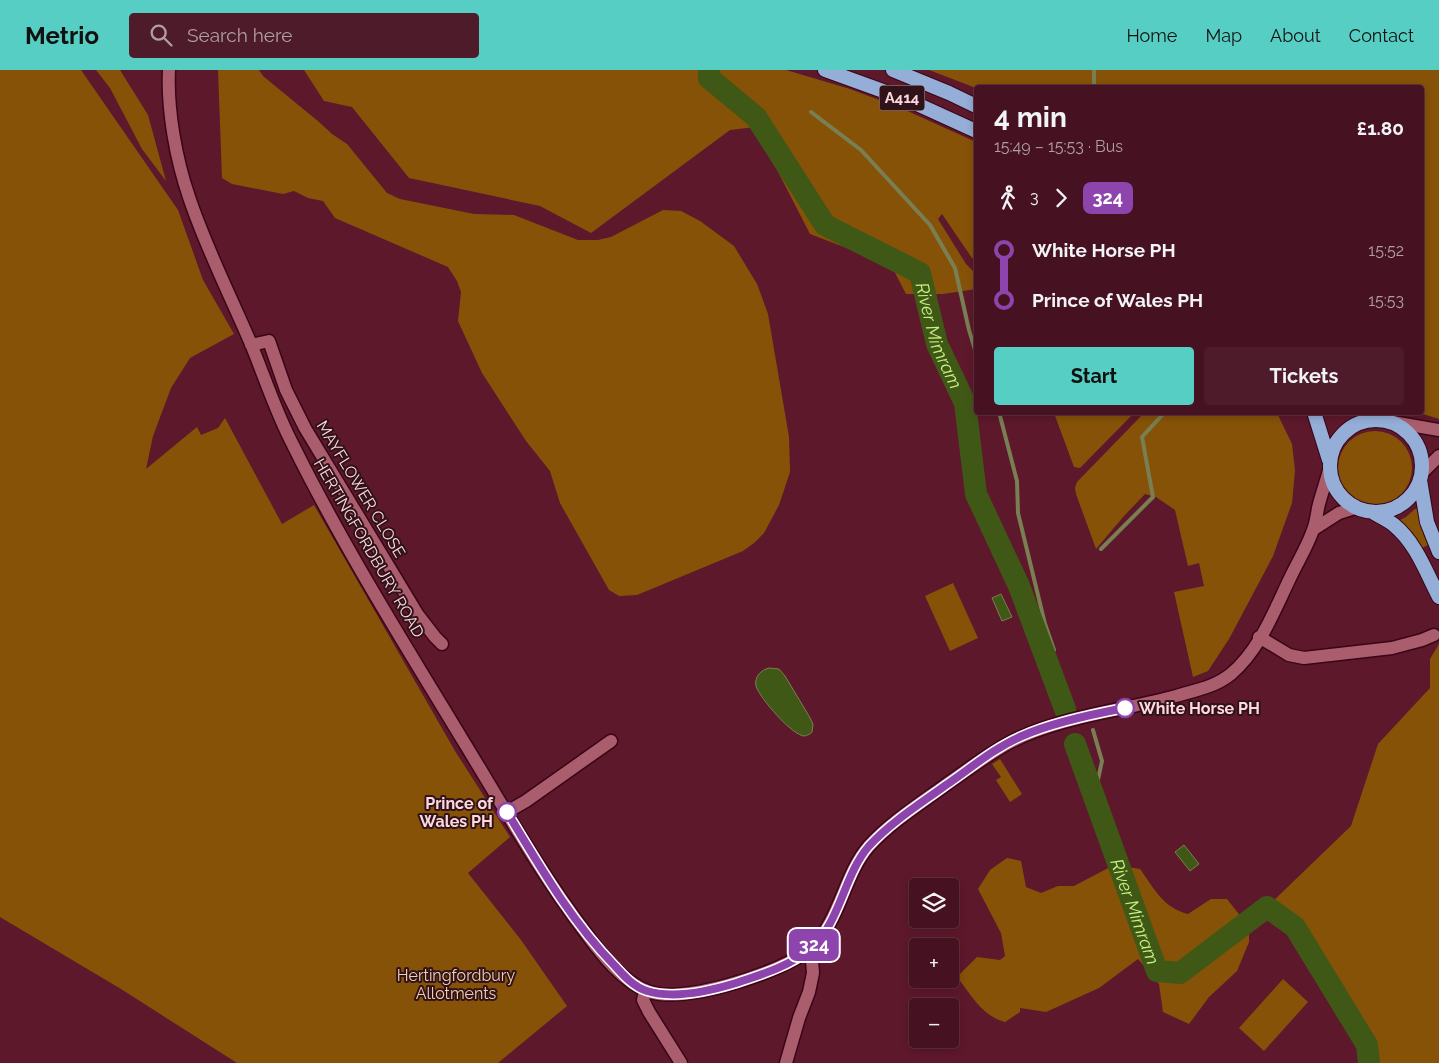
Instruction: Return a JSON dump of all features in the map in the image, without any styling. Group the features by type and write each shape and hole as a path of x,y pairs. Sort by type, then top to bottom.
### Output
{"highway":[{"name":"A414","path":"826,70 908,100 974,130"},
{"name":"A414","path":"893,70 974,105"},
{"path":"1315,415 1332,482 1337,492 1355,508 1374,513 1393,525 1405,536 1417,553 1439,597"},
{"path":"1371,415 1400,426 1410,435 1418,447 1422,460 1421,477 1427,522 1439,552"},
{"path":"1329,465 1332,450 1345,431 1365,421 1382,420"},
{"path":"1374,513 1398,508 1415,491 1421,477"}],"street":[{"name":"HERTINGFORDBURY ROAD","path":"169,70 171,115 187,193 210,253 291,442 316,490 379,600 538,863 586,934 632,983 645,991 661,995 679,995 724,986 786,964 811,948 831,921 860,860 870,845 928,798 1005,745 1023,735 1062,723 1147,704 1211,686 1224,679 1246,660 1314,528 1329,465"},
{"name":"MAYFLOWER CLOSE","path":"251,345 269,340 286,390 305,428 418,616 442,644"},
{"path":"1382,420 1439,430"},
{"path":"1421,477 1439,456"},
{"path":"1314,528 1339,513 1355,508"},
{"path":"1259,637 1289,655 1304,658 1392,648 1434,635"},
{"path":"507,812 526,801 611,741"},
{"path":"786,1063 799,1018 809,992 813,973 811,948"},
{"path":"645,991 643,1000 648,1012 681,1063"}],"green space":[{"name":"Hertingfordbury Allotments","path":"0,70 81,70 178,210 203,280 234,334 190,358 171,388 153,436 146,469 197,427 201,435 218,428 225,418 282,524 314,505 455,751 510,837 468,873 521,940 567,1006 498,1063 237,1063 121,989 0,917"},
{"path":"96,70 120,70 148,115 166,181 142,149 110,88"},
{"path":"218,70 259,70 263,76 332,134 347,144 387,193 400,199 474,214 514,215 578,240 598,240 611,237 663,210 681,211 700,221 734,246 757,284 768,314 789,437 790,472 779,505 764,533 743,551 637,595 619,596 609,590 560,503 550,471 526,441 482,373 458,321 461,292 457,281 448,267 335,218 323,201 308,198 294,191 283,194 232,184 222,178"},
{"path":"304,70 786,70 850,89 903,109 974,141 974,258 942,214 938,219 966,264 974,272 974,289 943,294 906,294 891,265 810,234 755,127 730,130 591,233 540,206 409,178 352,107 324,101"},
{"path":"929,70 1439,70 1439,419 1424,414 1424,85 974,85 974,87"},
{"path":"1055,415 1132,415 1080,468 1074,467"},
{"path":"1142,415 1278,415 1292,444 1295,470 1292,503 1273,556 1229,639 1208,671 1193,677 1174,592 1204,586 1199,563 1188,566 1175,510 1156,497 1145,494 1096,549 1076,494 1077,482"},
{"path":"1375,431 1389,434 1401,442 1409,454 1412,468 1409,482 1401,494 1389,502 1375,505 1361,502 1349,494 1341,482 1338,468 1341,454 1349,442 1361,434"},
{"path":"1415,509 1418,509 1428,545 1420,549 1394,523 1406,517"},
{"path":"953,583 978,638 950,651 925,596"},
{"path":"1439,644 1439,1063 1369,1063 1367,1045 1295,927 1267,907 1351,826 1378,744 1430,688 1430,659"},
{"path":"1000,759 1022,794 1010,802 996,780 1001,777 992,764"},
{"path":"1007,858 1021,861 1026,887 1041,893 1058,886 1074,886 1114,865 1140,869 1166,902 1179,911 1188,914 1211,899 1227,899 1249,927 1249,942 1237,971 1209,997 1189,1024 1163,1012 1159,984 1138,959 1099,988 1046,1012 1020,1008 1020,1012 1005,1022 997,1019 974,1000 960,981 960,974 977,957 1000,960 1005,956 1001,933 978,889 990,870"},
{"path":"1283,979 1308,1002 1264,1051 1239,1028"}],"shaded area":[{"path":"1001,594 1012,617 1002,621 992,598"},
{"path":"769,668 779,669 785,676 813,724 810,734 800,735 785,724 758,691 756,686 757,677 763,670"},
{"path":"1184,845 1199,864 1190,871 1175,852"}],"waterway":[{"name":"River Mimram","path":"709,70 709,78 756,117 825,225 920,273 937,344 965,403 976,494 1019,586 1065,709"},
{"path":"1094,70 1094,85"},
{"path":"811,112 861,150 930,225 955,268 974,346"},
{"path":"1000,415 1017,481 1018,513 1045,624 1054,650"},
{"path":"1101,549 1153,497 1142,437 1162,415"},
{"path":"1093,730 1102,761 1094,798"},
{"name":"River Mimram","path":"1075,744 1157,971 1180,973 1267,907 1295,927 1367,1045 1369,1063"}],"bus line":[{"name":"324","path":"507,812 564,902 586,934 604,955 632,983 645,991 661,995 679,995 745,980 802,956 826,930 860,860 870,845 913,809 989,755 1023,735 1062,723 1125,708"}],"place":[{"name":"White Horse PH","path":"1125,708"},
{"name":"Prince of Wales PH","path":"507,812"}]}
